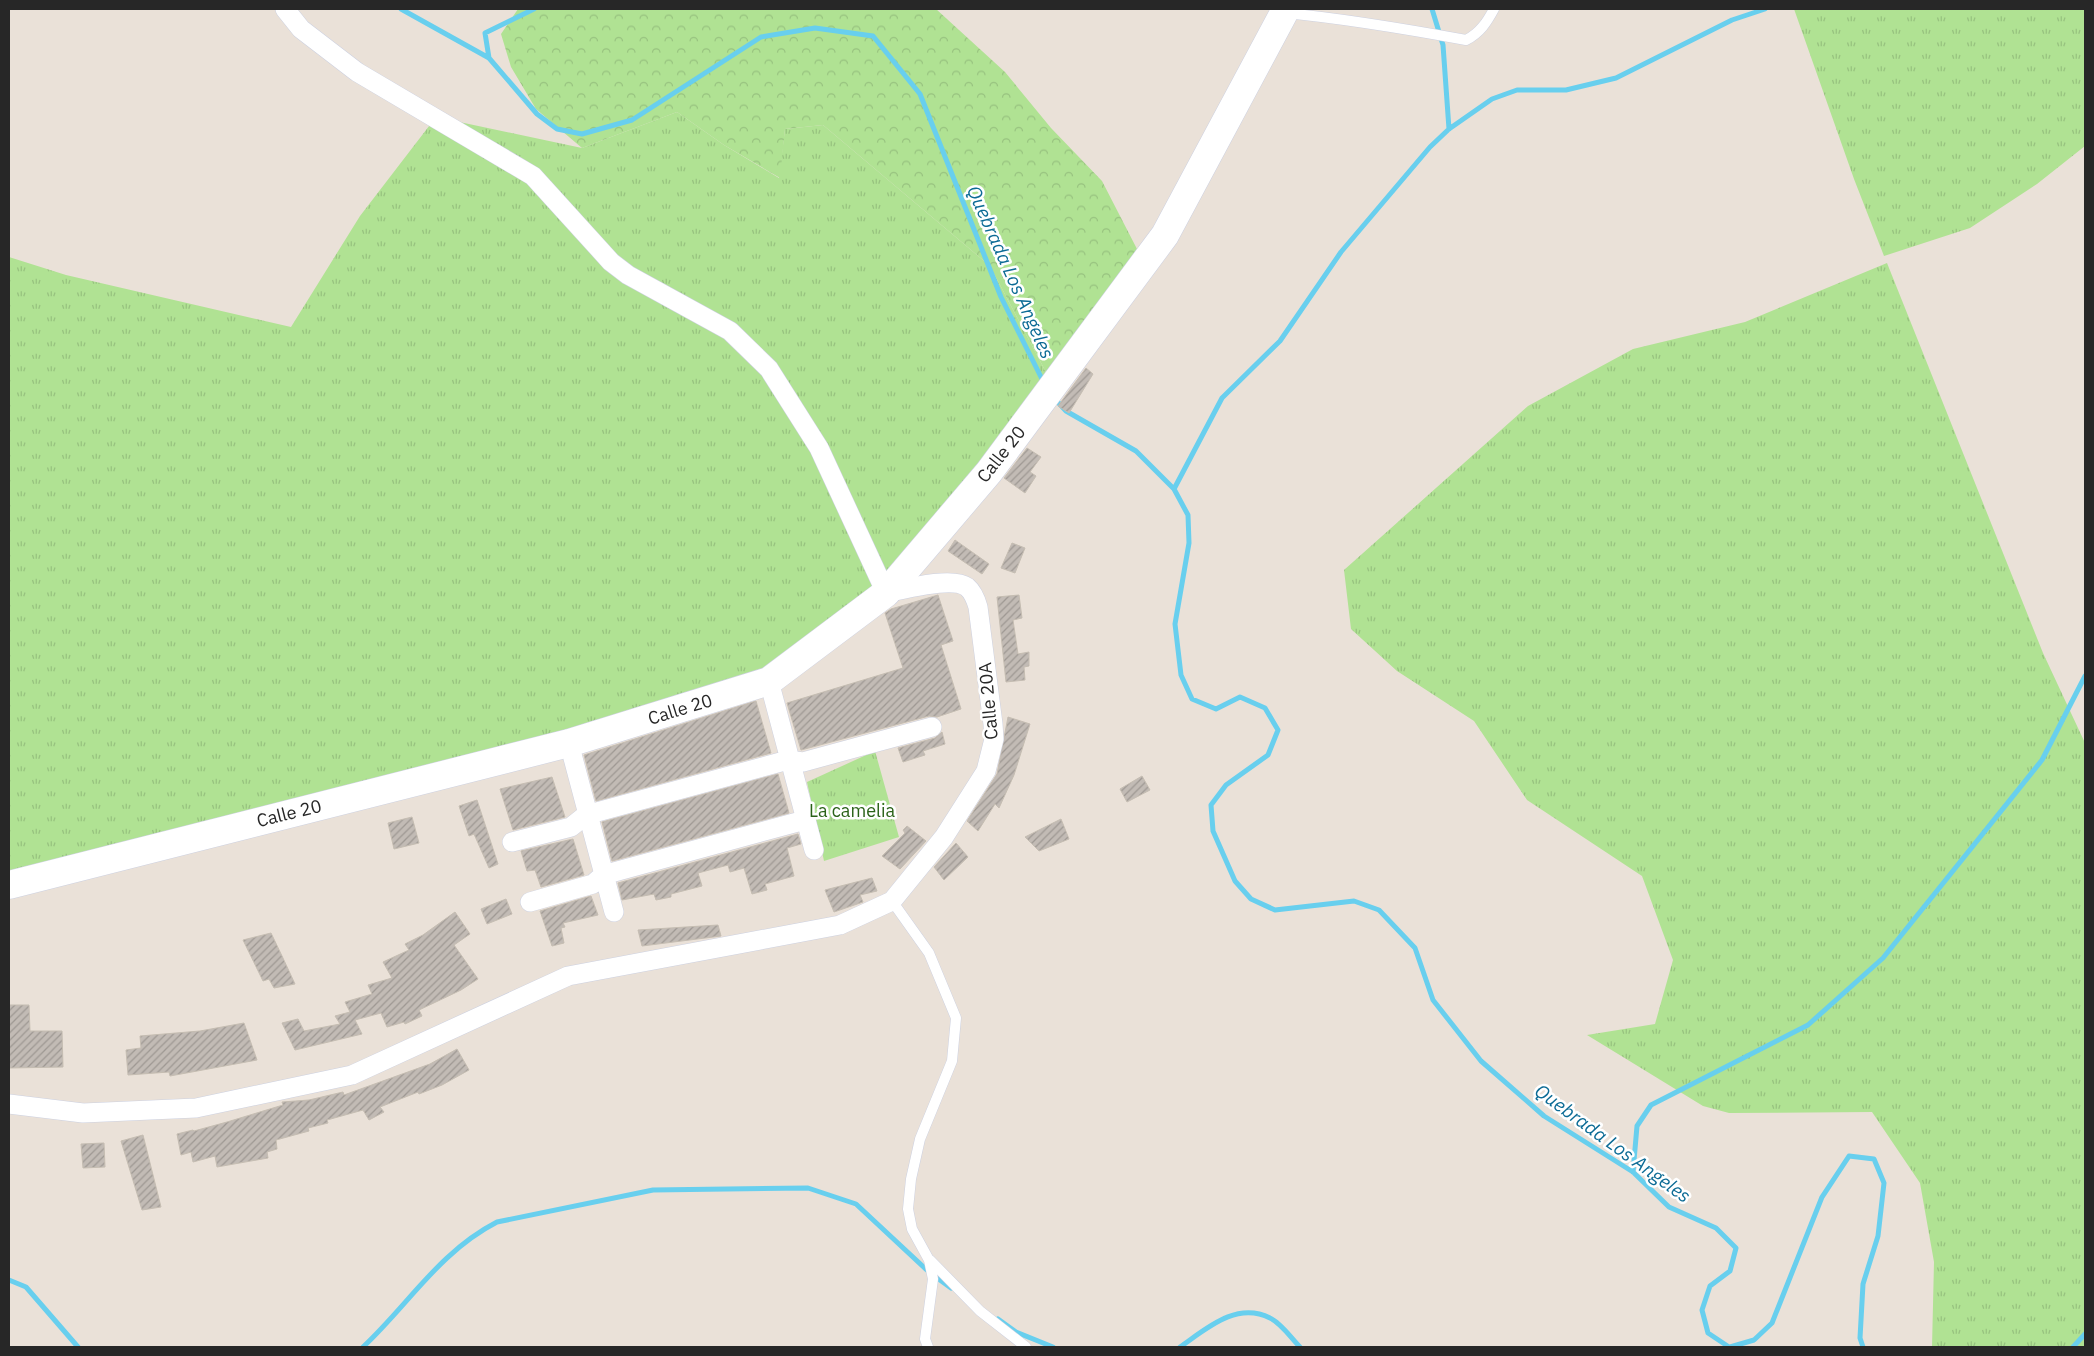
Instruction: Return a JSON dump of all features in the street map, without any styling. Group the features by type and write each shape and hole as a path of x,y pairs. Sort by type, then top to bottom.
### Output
{"main road":[{"name":"Calle 20","path":"9,885 569,743 769,681 886,592 989,472 1165,235 1286,11"}],"street":[{"path":"285,9 300,29 356,72 533,176 611,262 628,275 730,331 769,369 819,448 886,592"},
{"name":"Calle 20A","path":"886,592 954,581 967,587 974,596 978,607 994,739 986,771 976,787 944,836 892,902"},
{"path":"769,681 788,760 814,850"},
{"path":"512,842 571,827 586,815 788,760 803,762 932,727"},
{"path":"569,743 586,815 614,912"},
{"path":"530,902 593,884 603,874 805,820"},
{"path":"9,1104 83,1113 196,1108 352,1075 568,976 840,925 892,902"}],"lane":[{"path":"1286,11 1375,23 1407,31 1466,40 1474,36 1485,25 1494,9"},
{"path":"892,902 929,953 956,1018 952,1061 920,1139 911,1179 908,1209 912,1229 929,1260 933,1278 926,1338 928,1347"},
{"path":"929,1260 980,1311 1026,1347"}],"green space":[{"path":"518,9 936,9 1005,72 1051,128 1102,181 1137,249 1049,378 990,266 823,125 785,129 780,178 724,145 677,112 582,148 536,109 511,67 501,34"},
{"path":"1794,9 2085,9 2085,146 2037,184 1970,228 1884,256 1854,179"},
{"path":"677,112 724,145 779,178 785,129 823,125 990,266 1049,378 891,575 738,692 9,885 9,257 66,275 291,327 360,216 436,117 582,148"},
{"path":"1887,263 2043,653 2085,743 2085,1347 1932,1347 1934,1262 1920,1183 1872,1112 1729,1113 1703,1106 1587,1035 1655,1024 1673,960 1642,876 1527,800 1474,721 1397,671 1351,629 1344,570 1528,406 1633,349 1745,322"},
{"name":"La camelia","path":"875,751 899,837 824,861 807,782"}],"building":[{"path":"1086,368 1093,374 1069,413 1058,406"},
{"path":"1027,448 1041,457 1030,472 1036,476 1025,493 1004,478"},
{"path":"955,540 989,564 982,574 948,551"},
{"path":"1012,543 1025,548 1015,573 1001,568"},
{"path":"938,595 953,641 941,645 961,709 937,717 929,716 801,750 787,703 903,668 885,613 891,609"},
{"path":"1019,595 1022,618 1013,620 1018,654 1029,652 1029,666 1024,667 1025,680 1006,682 997,597"},
{"path":"756,701 771,753 596,801 584,755"},
{"path":"1008,717 1030,724 1014,775 999,808 995,804 978,831 967,821 997,774"},
{"path":"942,732 945,744 923,751 925,755 903,762 898,748 935,738"},
{"path":"778,774 789,813 612,861 602,822"},
{"path":"1142,776 1150,790 1127,802 1120,789"},
{"path":"552,777 565,817 513,830 500,789"},
{"path":"477,800 498,864 489,868 474,834 469,836 459,806"},
{"path":"412,817 419,843 394,849 388,823"},
{"path":"1061,819 1069,839 1039,851 1025,837"},
{"path":"907,826 926,841 900,869 882,856 905,833 903,830"},
{"path":"798,834 801,844 787,848 794,876 765,884 767,890 752,894 744,868 730,872 728,865 698,873 702,886 671,894 671,897 656,900 654,894 622,900 618,883"},
{"path":"573,839 584,875 541,887 535,870 527,871 521,851"},
{"path":"956,843 968,857 944,880 934,867"},
{"path":"872,878 877,891 860,895 863,902 834,912 825,890"},
{"path":"591,896 598,915 563,923 565,927 561,928 564,943 552,946 540,911"},
{"path":"506,899 512,914 487,924 481,909"},
{"path":"455,912 470,934 454,945 478,979 461,990 419,1010 422,1016 405,1024 404,1022 387,1027 381,1013 355,1020 362,1034 295,1050 282,1023 298,1019 304,1031 340,1024 335,1016 350,1012 345,1002 372,994 368,985 392,978 383,962 409,950 405,944 423,935"},
{"path":"718,925 721,936 642,946 638,930"},
{"path":"271,933 295,984 274,988 269,979 263,981 243,940"},
{"path":"9,1005 29,1005 30,1031 62,1031 63,1067 9,1068"},
{"path":"244,1023 257,1060 170,1076 169,1072 128,1075 126,1050 141,1048 140,1036 200,1031"},
{"path":"457,1049 469,1070 442,1085 380,1107 384,1112 369,1120 363,1110 327,1120 328,1123 308,1128 309,1131 276,1140 277,1149 267,1152 268,1158 217,1167 215,1156 193,1162 191,1152 181,1155 177,1134 227,1122 283,1105 282,1102 309,1100 343,1092 344,1095 430,1064"},
{"path":"143,1135 161,1207 142,1210 121,1141"},
{"path":"104,1143 105,1167 83,1168 81,1144"}],"waterway":[{"path":"401,9 489,58"},
{"name":"Quebrada Los Angeles","path":"534,9 485,33 489,58 537,114 557,129 582,134 632,120 761,37 815,28 873,36 920,94 1001,297 1044,383"},
{"path":"1432,9 1443,45 1449,129"},
{"path":"1174,489 1222,398 1280,341 1341,252 1430,147 1449,129 1492,99 1517,90 1566,90 1616,78 1732,20 1765,9"},
{"name":"Quebrada Los Angeles","path":"1054,398 1066,411 1136,451 1174,489 1188,515 1189,543 1175,624 1181,675 1192,699 1216,709 1240,697 1265,708 1278,730 1268,755 1226,785 1211,805 1213,831 1235,881 1251,899 1275,910 1354,901 1379,910 1415,948 1433,1000 1481,1061 1544,1116 1633,1172 1669,1207 1716,1228 1736,1248 1730,1271 1710,1286 1702,1310 1708,1333 1729,1347"},
{"path":"1633,1172 1637,1126 1651,1105 1808,1025 1883,958 2042,760 2085,676"},
{"name":"Quebrada Los Angeles","path":"1730,1347 1754,1340 1772,1323 1822,1197 1849,1156 1874,1159 1884,1183 1878,1236 1863,1284 1860,1338 1863,1347"},
{"path":"363,1347 380,1331 441,1263 476,1234 497,1222 653,1190 808,1188 856,1204 929,1272 951,1288"},
{"path":"9,1280 26,1287 78,1347"},
{"path":"1180,1347 1222,1319 1245,1313 1257,1314 1274,1320 1300,1347"},
{"path":"998,1319 1016,1332 1053,1347"},
{"path":"2073,1347 2085,1334"}]}
